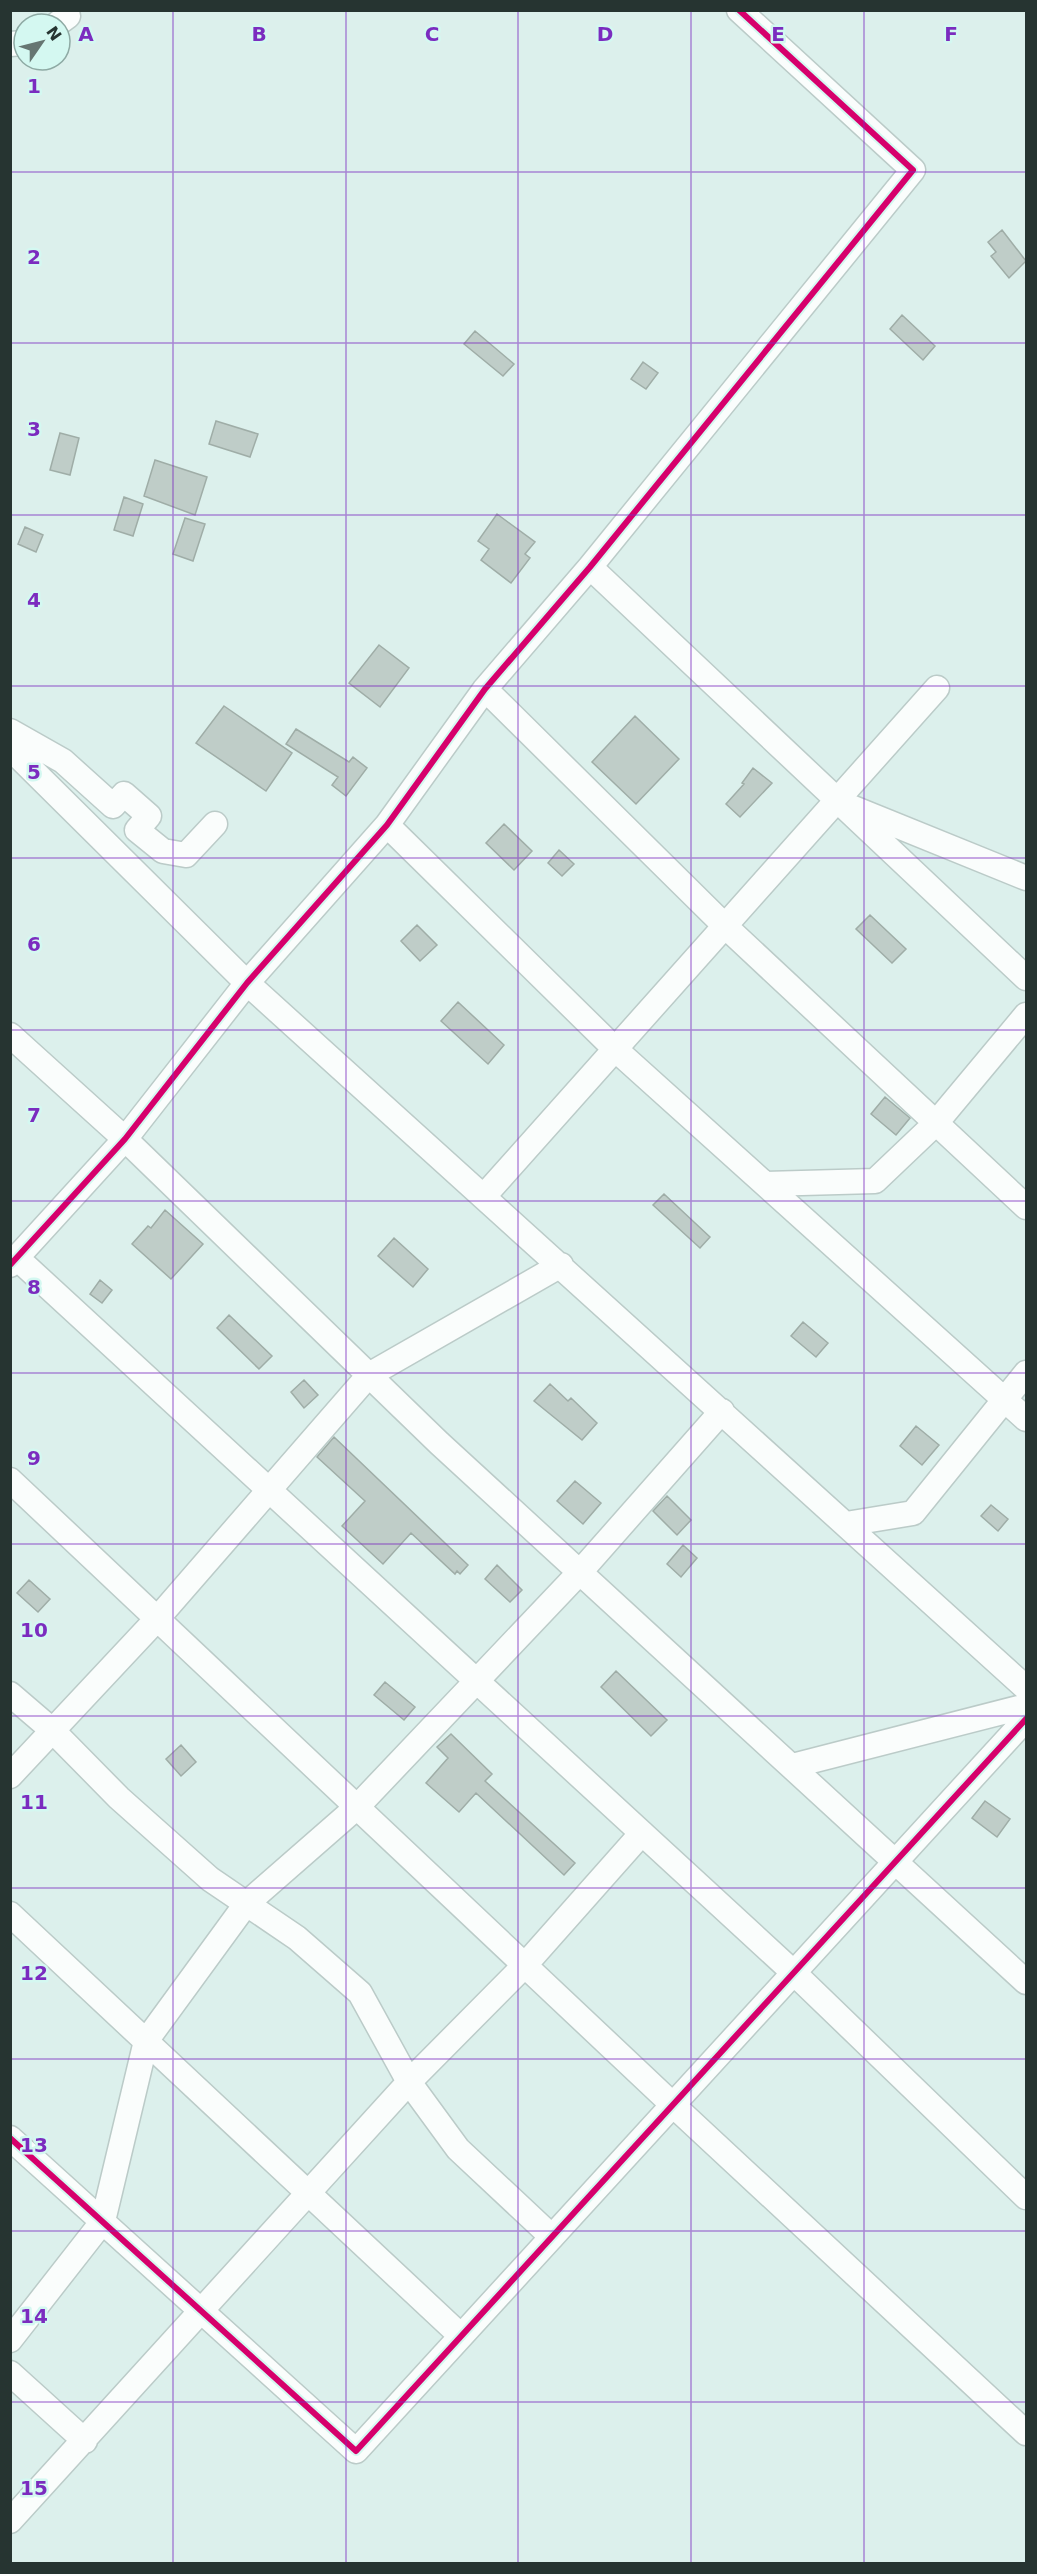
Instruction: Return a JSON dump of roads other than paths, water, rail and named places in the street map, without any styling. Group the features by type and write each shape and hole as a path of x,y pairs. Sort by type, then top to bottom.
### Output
{"street":[{"path":"739,10 913,170 590,567 485,688 387,825 247,983 125,1139 14,1262 269,1490 794,1973 1026,2197"},
{"path":"590,567 1026,978"},
{"path":"485,688 725,926 1026,1207"},
{"path":"485,1196 937,688"},
{"path":"10,731 63,761 112,806 124,794 149,816 137,830 163,851 186,855 215,824"},
{"path":"10,748 247,983 1026,1688"},
{"path":"837,801 1026,878"},
{"path":"387,825 615,1049 1026,1419"},
{"path":"765,1184 875,1181 936,1123 1026,1015"},
{"path":"10,1035 125,1139 369,1375 580,1572 1026,1982"},
{"path":"10,1776 157,1618 369,1375 561,1265"},
{"path":"846,1524 913,1513 1026,1373"},
{"path":"10,2340 103,2222 146,2041 246,1904 357,1807 580,1572 722,1411"},
{"path":"10,1480 673,2105 1026,2433"},
{"path":"10,1694 52,1730 119,1798 210,1879 297,1938 360,1993 410,2082 458,2149 552,2237"},
{"path":"792,1766 1026,1706"},
{"path":"10,2138 356,2451 1026,1719"},
{"path":"10,2521 410,2082 525,1965 642,1833"},
{"path":"10,1914 461,2336"},
{"path":"10,2373 85,2441"}]}
